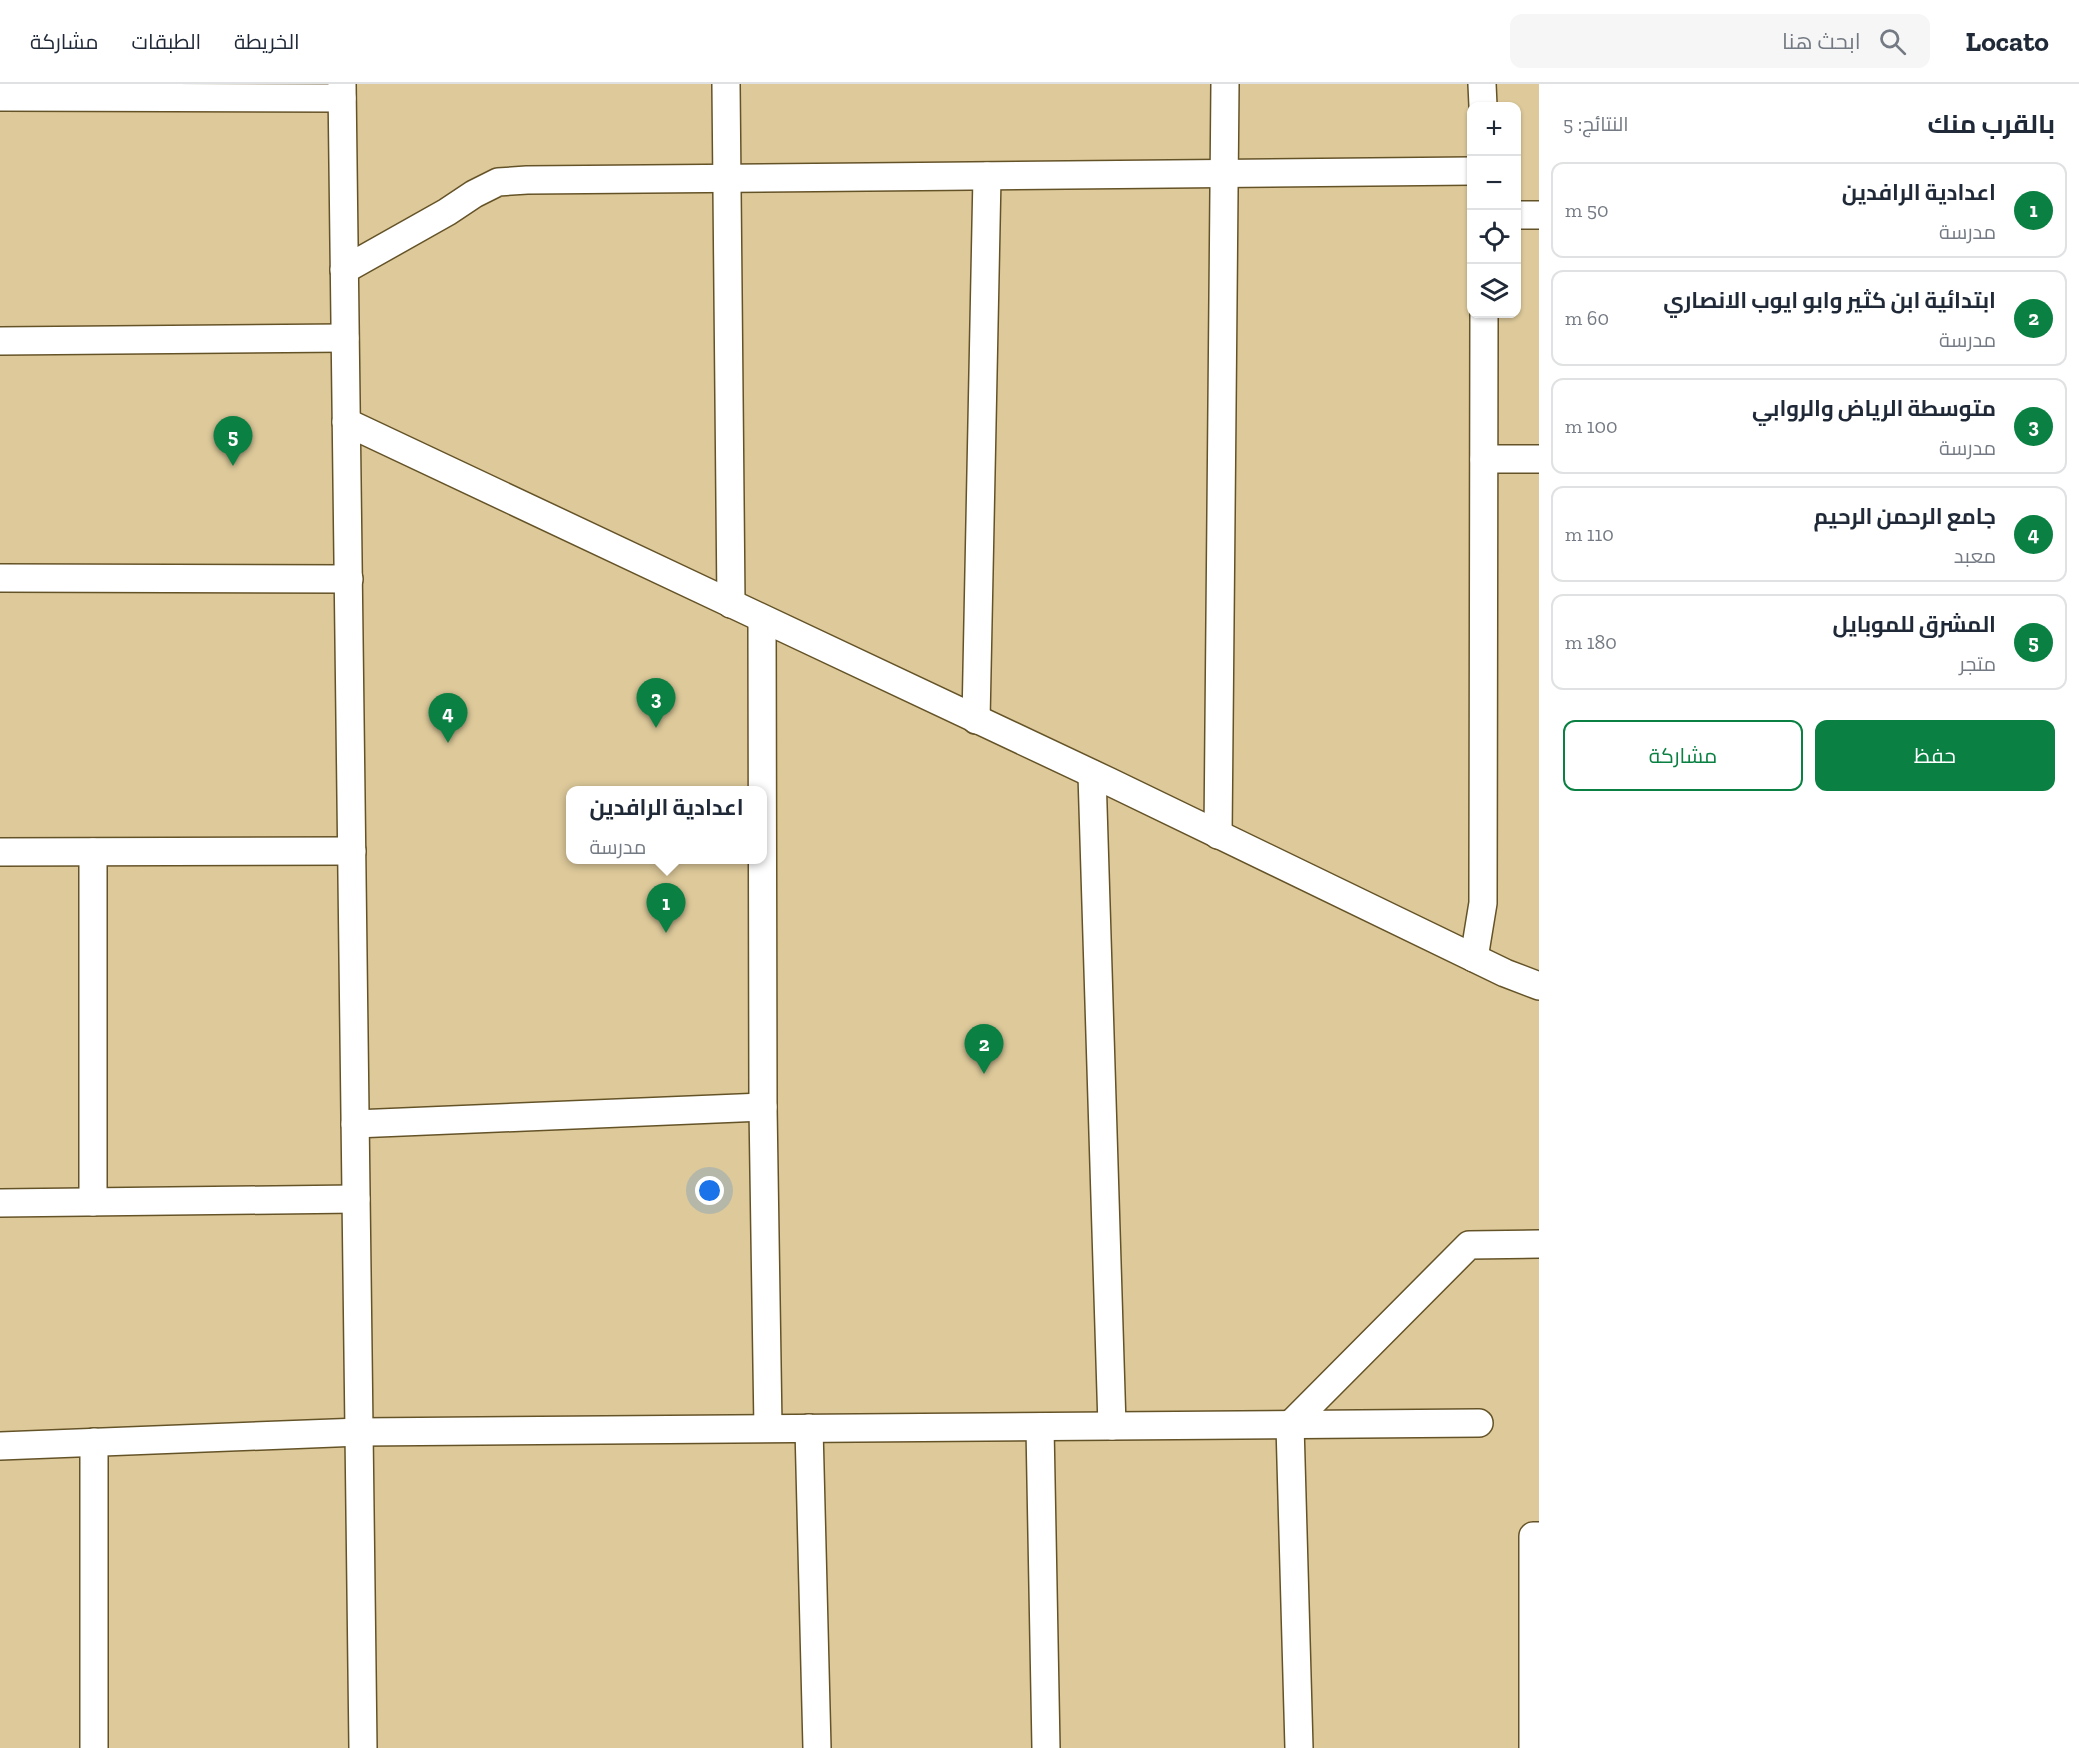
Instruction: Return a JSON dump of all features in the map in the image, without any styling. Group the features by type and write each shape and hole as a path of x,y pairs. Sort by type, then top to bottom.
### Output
{"street":[{"path":"726,84 732,604"},
{"path":"1218,835 1225,84"},
{"path":"1482,84 1482,102"},
{"path":"0,97 85,91 342,91 363,1748"},
{"path":"344,270 498,182 727,177 1224,175 1467,171"},
{"path":"976,720 987,176"},
{"path":"1521,215 1539,215"},
{"path":"1474,958 1483,903 1484,318"},
{"path":"0,340 345,338"},
{"path":"346,422 1092,774 1474,958 1539,986"},
{"path":"1484,459 1539,459"},
{"path":"0,579 348,579"},
{"path":"762,619 762,786"},
{"path":"1092,774 1113,1426"},
{"path":"0,852 352,851"},
{"path":"93,852 93,1202"},
{"path":"763,864 763,1107 768,1428"},
{"path":"355,1124 763,1107"},
{"path":"0,1203 356,1199"},
{"path":"1299,1748 1290,1425 1469,1245 1539,1244"},
{"path":"0,1446 360,1432 1479,1423"},
{"path":"1040,1427 1046,1748"},
{"path":"808,1428 817,1748"},
{"path":"94,1442 94,1748"},
{"path":"1533,1748 1533,1536 1539,1536"}],"place":[{"name":"المشرق للموبايل","path":"233,466"},
{"name":"متوسطة الرياض والروابي","path":"656,728"},
{"name":"جامع الرحمن الرحيم","path":"448,743"},
{"name":"اعدادية الرافدين","path":"666,933"},
{"name":"ابتدائية ابن كثير وابو ايوب الانصاري","path":"984,1074"}]}
